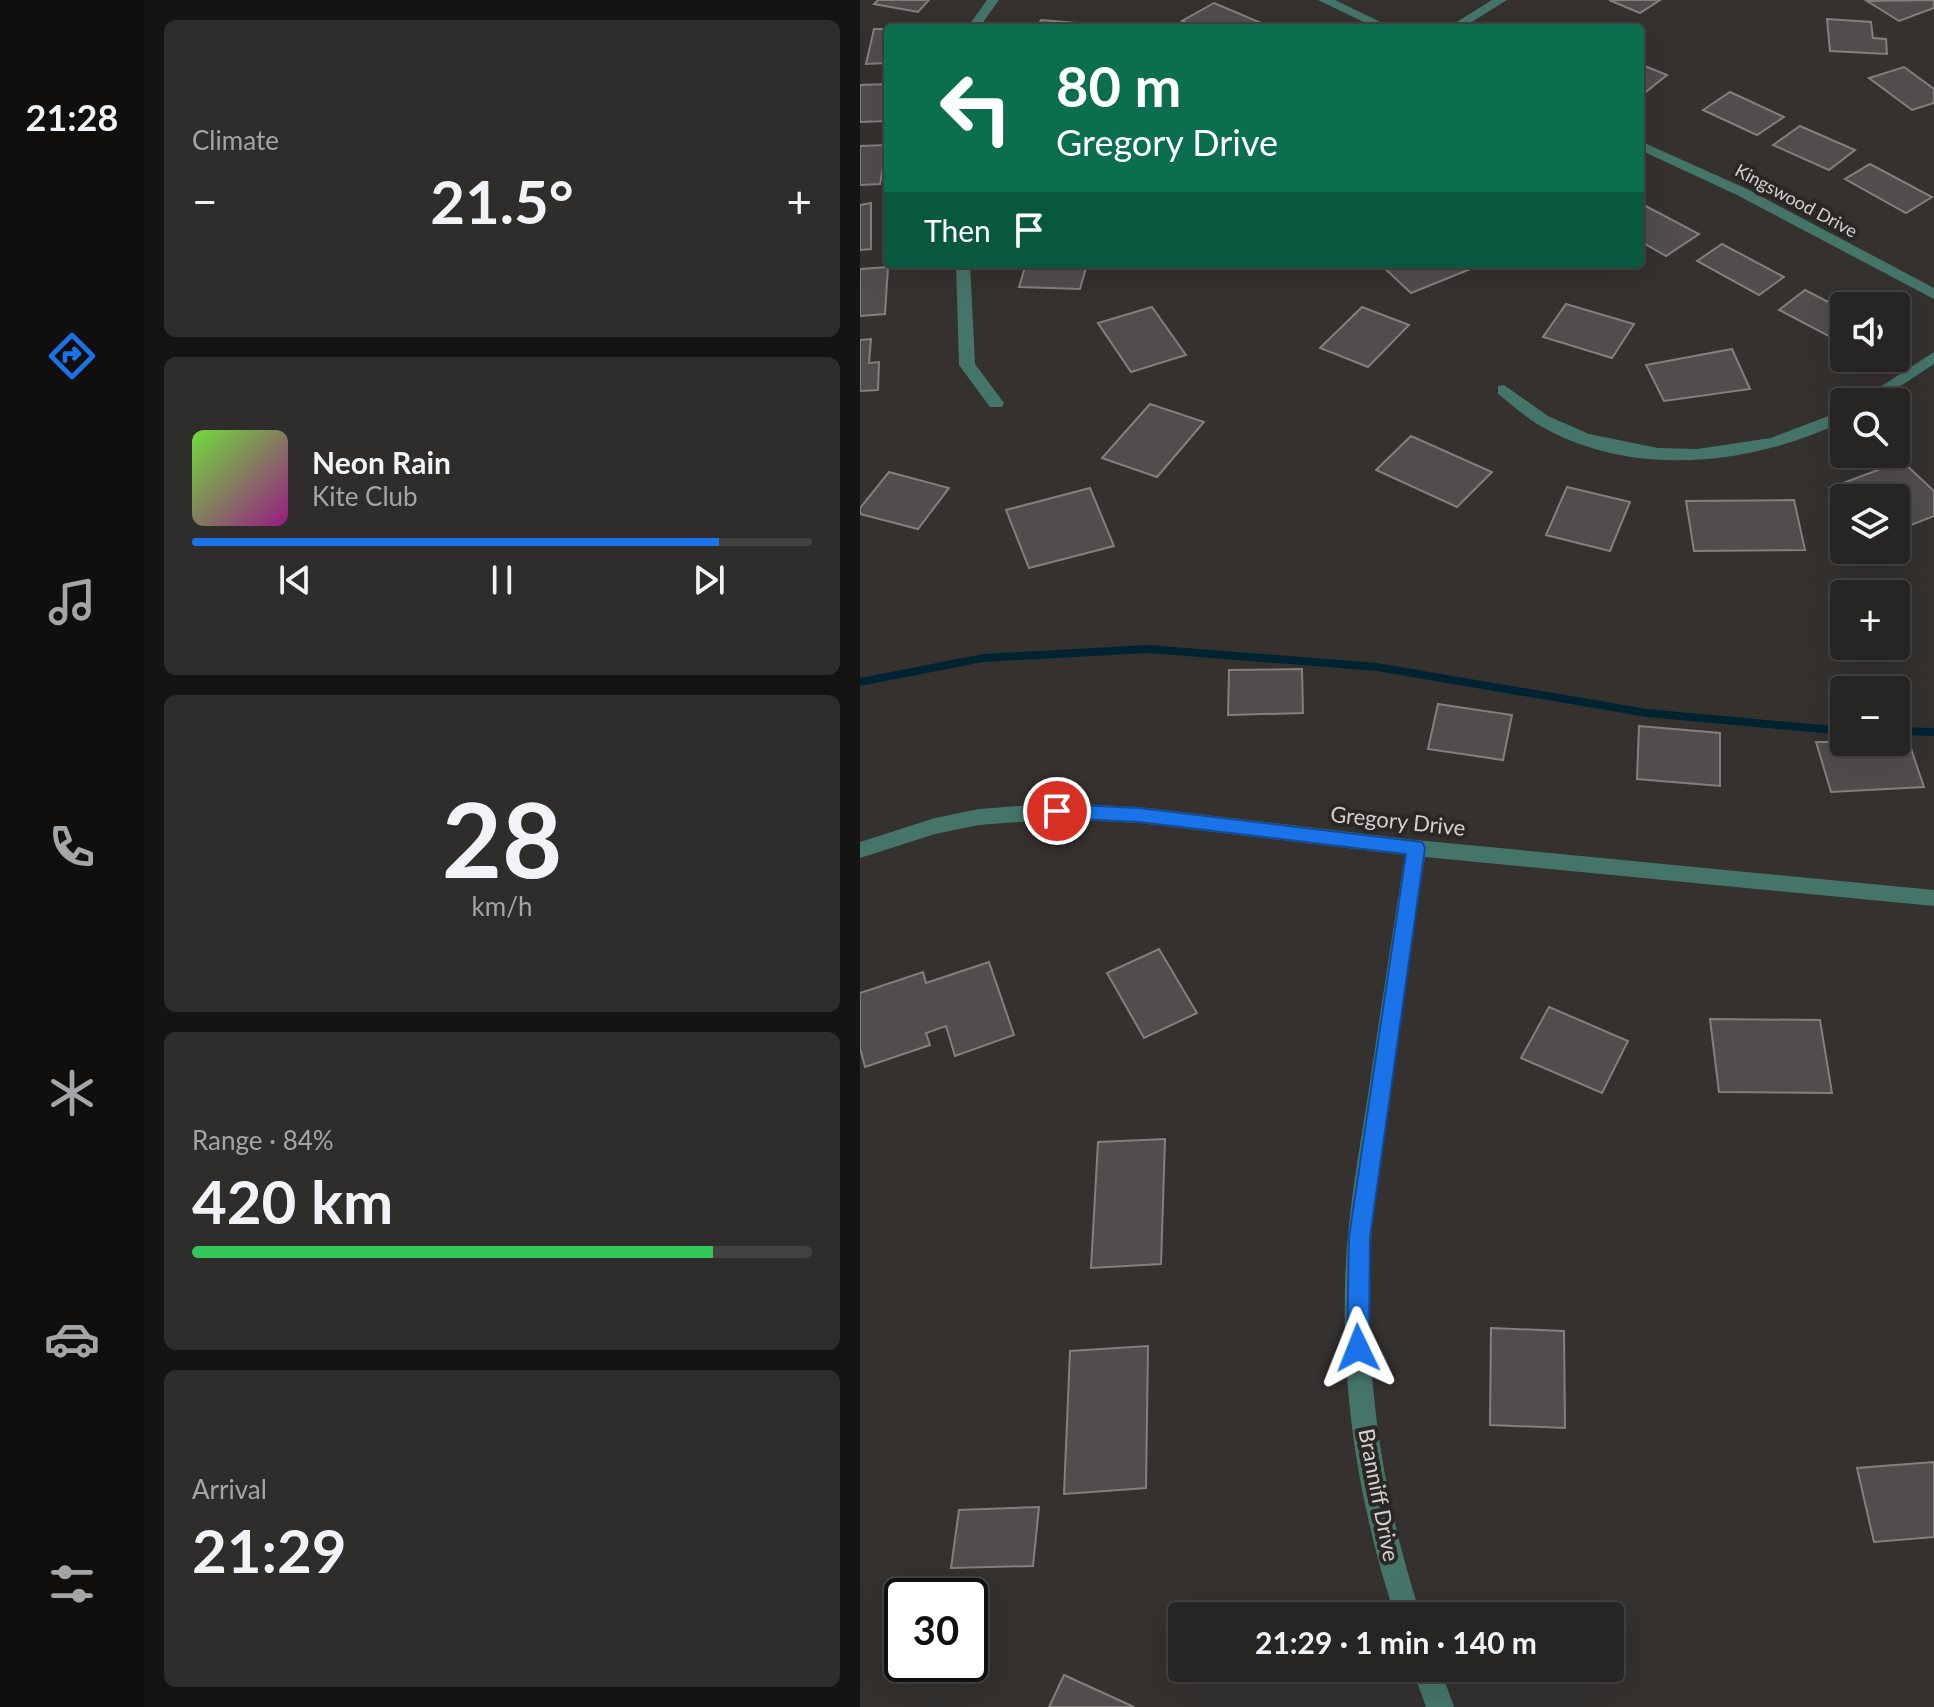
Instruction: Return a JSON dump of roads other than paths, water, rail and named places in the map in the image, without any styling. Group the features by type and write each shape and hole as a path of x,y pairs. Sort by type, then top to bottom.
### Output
{"street":[{"path":"976,24 993,0"},
{"path":"1324,0 1378,24"},
{"path":"1460,24 1501,0"},
{"name":"Kingswood Drive","path":"1644,147 1742,192 1934,294"},
{"path":"963,268 967,365 996,403"},
{"path":"1886,388 1934,357"},
{"path":"1504,390 1546,423 1596,442 1671,453 1713,452 1763,445 1804,434 1830,422"},
{"name":"Gregory Drive","path":"860,850 935,826 979,817 1057,811 1139,815 1416,848 1934,898"},
{"name":"Branniff Drive","path":"1403,1602 1374,1493 1359,1379 1356,1316 1361,1223 1416,848"},
{"path":"1431,1682 1440,1707"}],"waterway":[{"path":"860,682 983,658 1148,649 1377,667 1647,713 1830,730"},
{"path":"1910,731 1934,732"}]}
